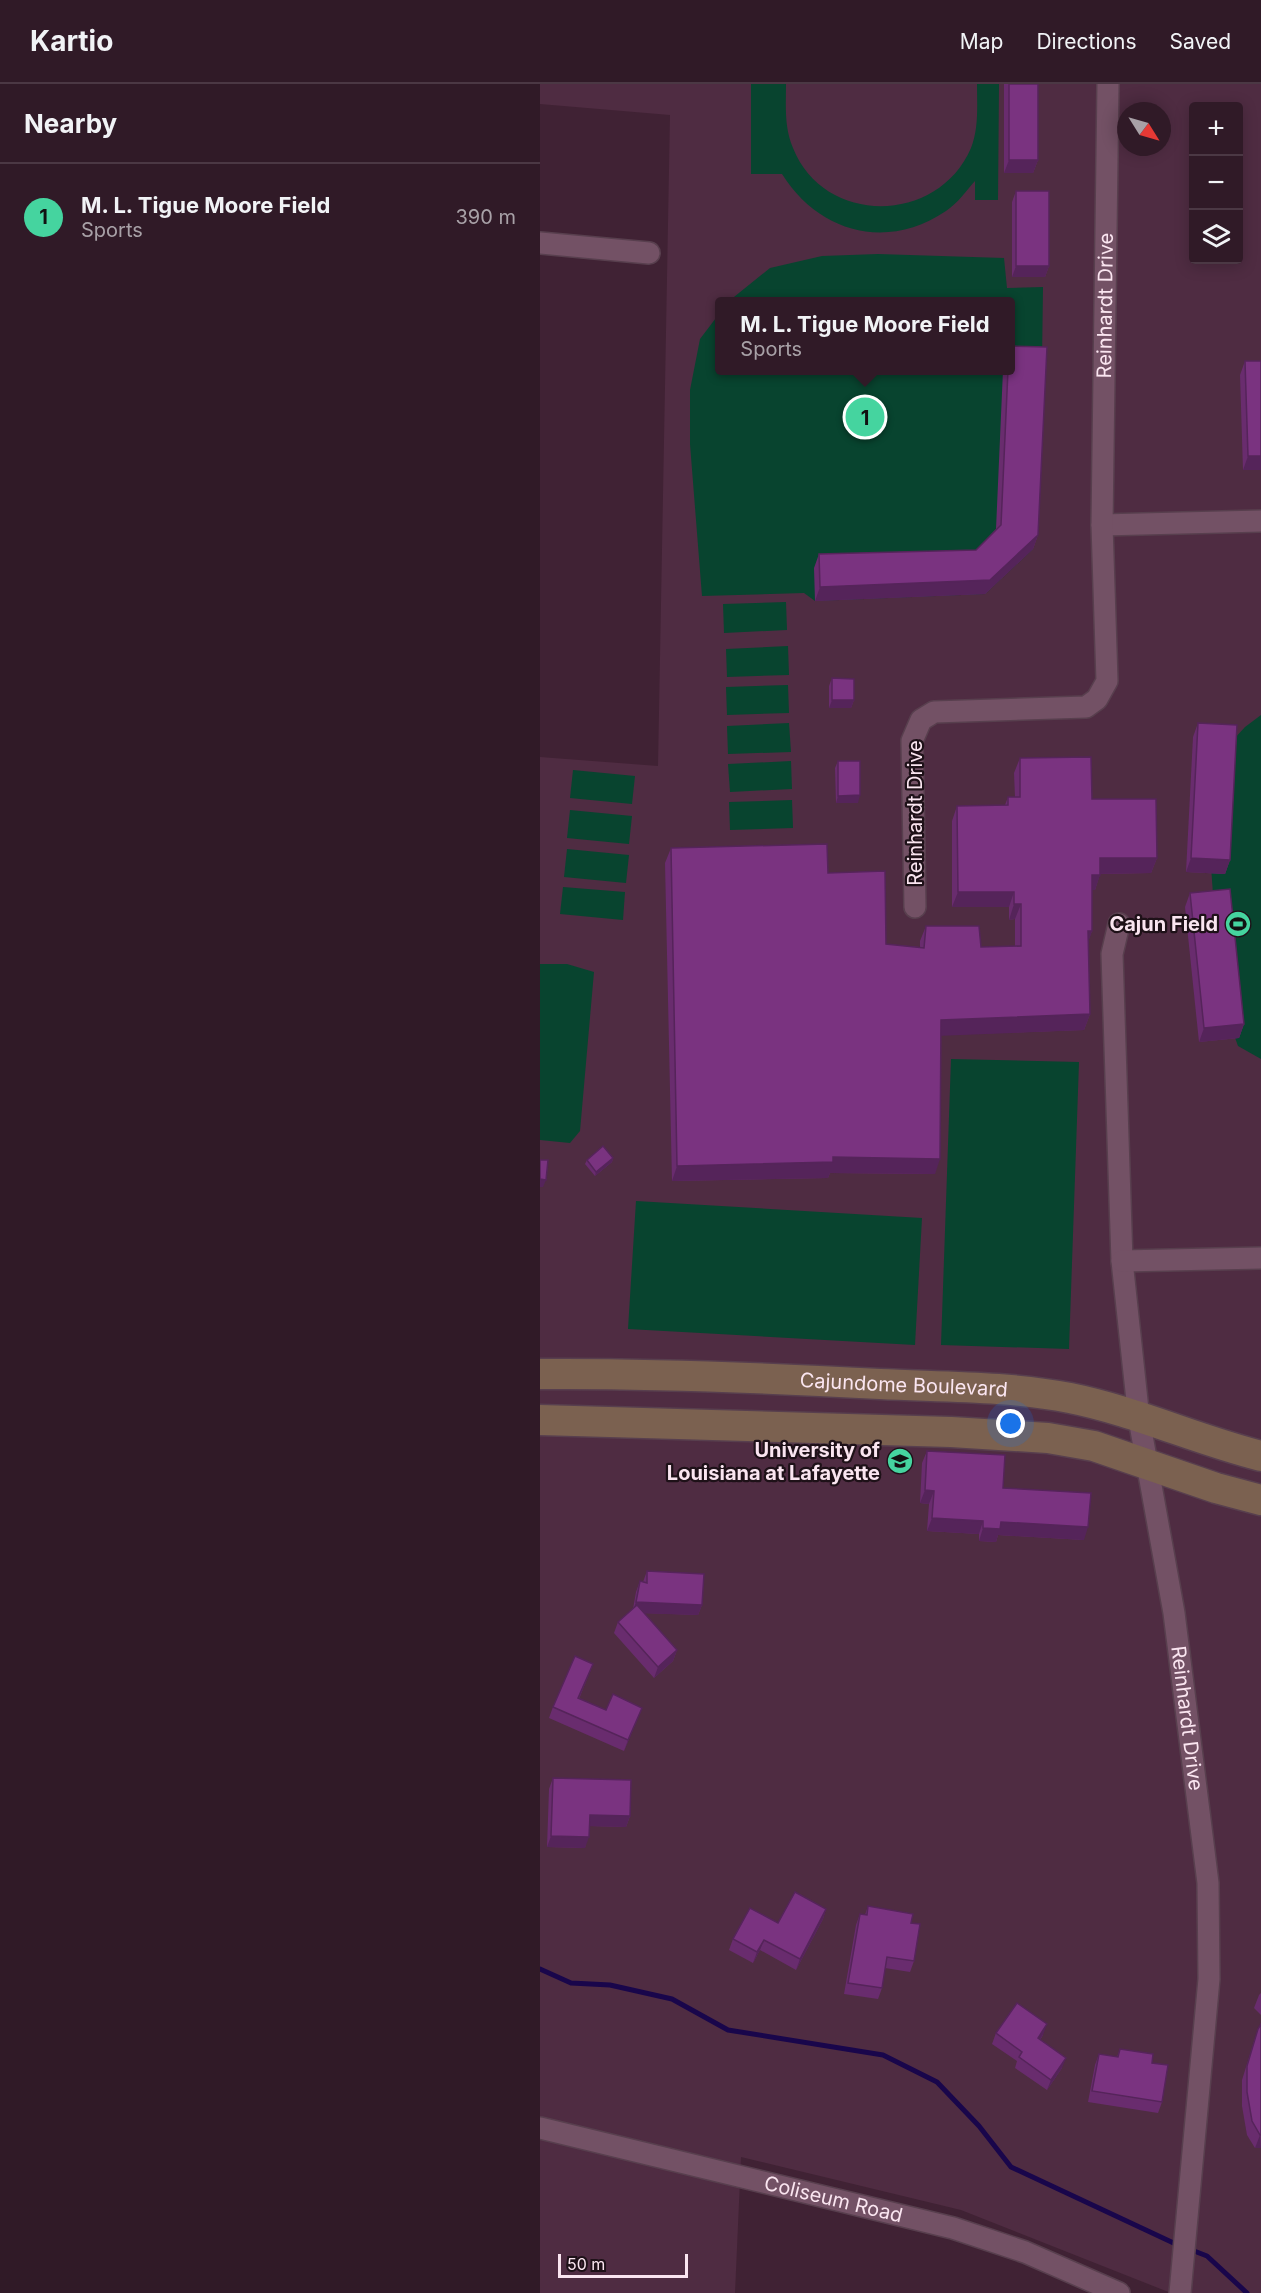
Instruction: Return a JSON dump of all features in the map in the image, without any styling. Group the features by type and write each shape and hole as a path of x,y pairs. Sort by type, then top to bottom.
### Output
{"street":[{"name":"Reinhardt Drive","path":"915,907 914,732 921,720 934,712 1086,707 1097,699 1105,688 1108,674 1102,525 1108,84"},
{"path":"540,243 649,253"},
{"path":"1102,525 1261,522"},
{"name":"Reinhardt Drive","path":"1119,924 1112,954 1122,1261 1139,1419 1174,1613 1208,1883 1209,1979 1180,2293"},
{"path":"1122,1261 1261,1258"},
{"name":"Cajundome Boulevard","path":"540,1374 611,1373 771,1378 1000,1390 1068,1398 1261,1456"},
{"path":"540,1420 1010,1434 1094,1446 1216,1488 1261,1500"},
{"name":"Coliseum Road","path":"540,2128 953,2228 1024,2252 1119,2293"}],"shaded area":[{"name":"University of Louisiana at Lafayette","path":"540,84 1261,84 1261,2293 1171,2293 961,2210 741,2157 735,2293 540,2293 540,757 658,766 670,115 540,104"}],"green space":[{"path":"751,84 786,84 788,132 793,148 808,174 829,192 854,203 881,206 908,202 934,191 955,173 974,140 977,84 999,84 998,200 975,200 975,181 946,211 924,223 901,230 878,232 856,230 835,222 815,210 797,194 782,174 751,174"},
{"path":"878,254 1004,258 1007,288 1043,287 1042,361 1033,549 985,594 815,601 804,593 702,596 690,444 690,390 700,339 715,319 715,375 1015,375 1015,297 734,297 770,268 822,256"},
{"path":"786,602 787,630 724,633 723,604"},
{"path":"788,646 789,675 727,677 726,649"},
{"path":"788,685 789,713 727,715 726,687"},
{"name":"Cajun Field","path":"1261,715 1261,1059 1238,1046 1220,996 1210,851 1222,752 1245,727"},
{"path":"789,723 791,752 728,754 727,726"},
{"path":"791,761 792,789 730,792 728,764"},
{"path":"573,770 635,776 632,804 570,798"},
{"path":"792,800 793,828 730,830 729,802"},
{"path":"570,810 632,816 629,844 567,838"},
{"path":"567,849 629,855 626,883 564,877"},
{"path":"563,887 625,892 623,920 560,914"},
{"path":"540,964 567,964 594,972 580,1131 570,1143 540,1140"},
{"path":"951,1059 1079,1062 1069,1349 941,1345"},
{"path":"636,1201 922,1218 915,1345 628,1329"}],"building":[{"path":"1009,84 1038,84 1038,160 1009,160"},
{"path":"1016,191 1049,191 1049,266 1016,266"},
{"path":"1015,346 1047,347 1038,535 990,580 820,587 819,554 976,550 1001,525 1008,375 1015,375"},
{"path":"1245,361 1261,361 1261,456 1248,456"},
{"path":"832,678 854,679 854,700 832,700"},
{"path":"1198,723 1237,725 1230,860 1191,858"},
{"path":"1091,757 1092,799 1156,799 1157,858 1100,858 1100,875 1092,875 1092,931 1088,931 1090,1014 941,1020 940,1159 833,1157 833,1162 677,1166 671,848 827,844 828,873 885,871 886,944 924,948 926,926 979,926 981,947 1021,946 1021,904 1014,904 1014,892 958,892 957,806 1008,805 1008,797 1020,797 1020,758"},
{"path":"838,761 860,761 860,795 838,796"},
{"path":"1230,889 1244,1024 1204,1028 1190,893"},
{"path":"603,1146 613,1158 596,1172 587,1160"},
{"path":"540,1160 548,1160 546,1180 540,1179"},
{"path":"927,1451 1005,1455 1003,1488 1091,1493 1088,1527 1001,1522 1000,1529 983,1528 983,1521 932,1518 934,1491 925,1490"},
{"path":"647,1571 704,1574 702,1605 636,1602 640,1581 647,1583"},
{"path":"637,1605 677,1650 658,1667 618,1622"},
{"path":"575,1656 593,1664 578,1698 606,1710 613,1694 642,1708 628,1740 553,1707"},
{"path":"553,1778 631,1780 630,1816 590,1815 589,1837 551,1836"},
{"path":"795,1892 826,1909 800,1959 764,1940 757,1952 733,1939 750,1908 778,1923"},
{"path":"868,1906 913,1914 911,1923 920,1924 914,1961 887,1957 882,1988 848,1983 860,1914 867,1915"},
{"path":"1017,2003 1047,2024 1038,2038 1066,2058 1051,2080 1019,2057 1022,2052 996,2033"},
{"path":"1261,2024 1260,2135 1252,2121 1247,2092 1247,2066"},
{"path":"1120,2049 1153,2054 1152,2063 1168,2065 1162,2102 1092,2091 1099,2054 1118,2057"}],"waterway":[{"path":"540,1969 571,1983 610,1985 672,1999 728,2030 883,2055 937,2082 979,2126 1011,2167 1180,2246"},
{"path":"1189,2249 1207,2256 1247,2293"}],"place":[{"name":"M. L. Tigue Moore Field","path":"865,417"},
{"name":"Cajun Field","path":"1238,924"},
{"name":"University of Louisiana at Lafayette","path":"900,1461"}]}
